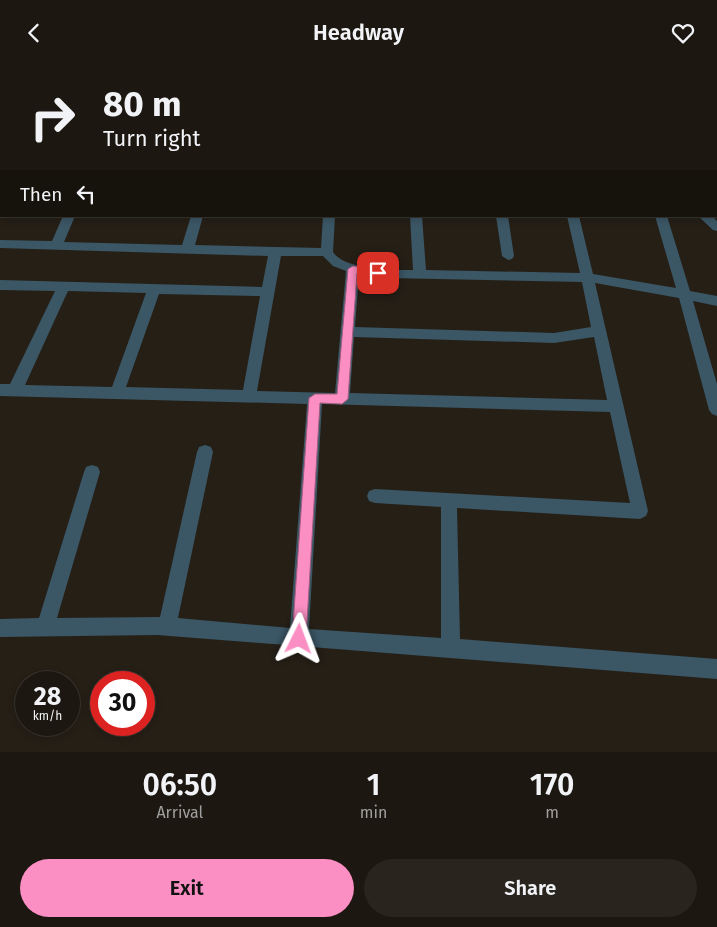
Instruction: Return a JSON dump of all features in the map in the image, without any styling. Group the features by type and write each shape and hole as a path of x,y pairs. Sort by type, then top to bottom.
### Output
{"street":[{"path":"56,246 69,217"},
{"path":"187,250 196,217"},
{"path":"329,217 328,252 330,258 337,263 368,273 588,278 616,281 717,301"},
{"path":"416,217 420,275"},
{"path":"502,217 508,256"},
{"path":"375,496 640,511 573,217"},
{"path":"660,217 685,295 717,410"},
{"path":"705,217 717,227"},
{"path":"0,244 275,253 328,252"},
{"path":"249,397 275,253"},
{"path":"342,399 353,269"},
{"path":"0,285 268,292"},
{"path":"16,390 63,287"},
{"path":"117,393 154,289"},
{"path":"347,332 554,338 571,336 584,331 600,331"},
{"path":"0,390 617,406"},
{"path":"299,639 315,398"},
{"path":"167,627 205,452"},
{"path":"45,628 92,472"},
{"path":"449,501 450,647"},
{"path":"0,628 167,627 299,639 450,647 717,669"}],"route":[{"path":"299,639 315,398 342,399 353,269 368,273 378,273"}]}
